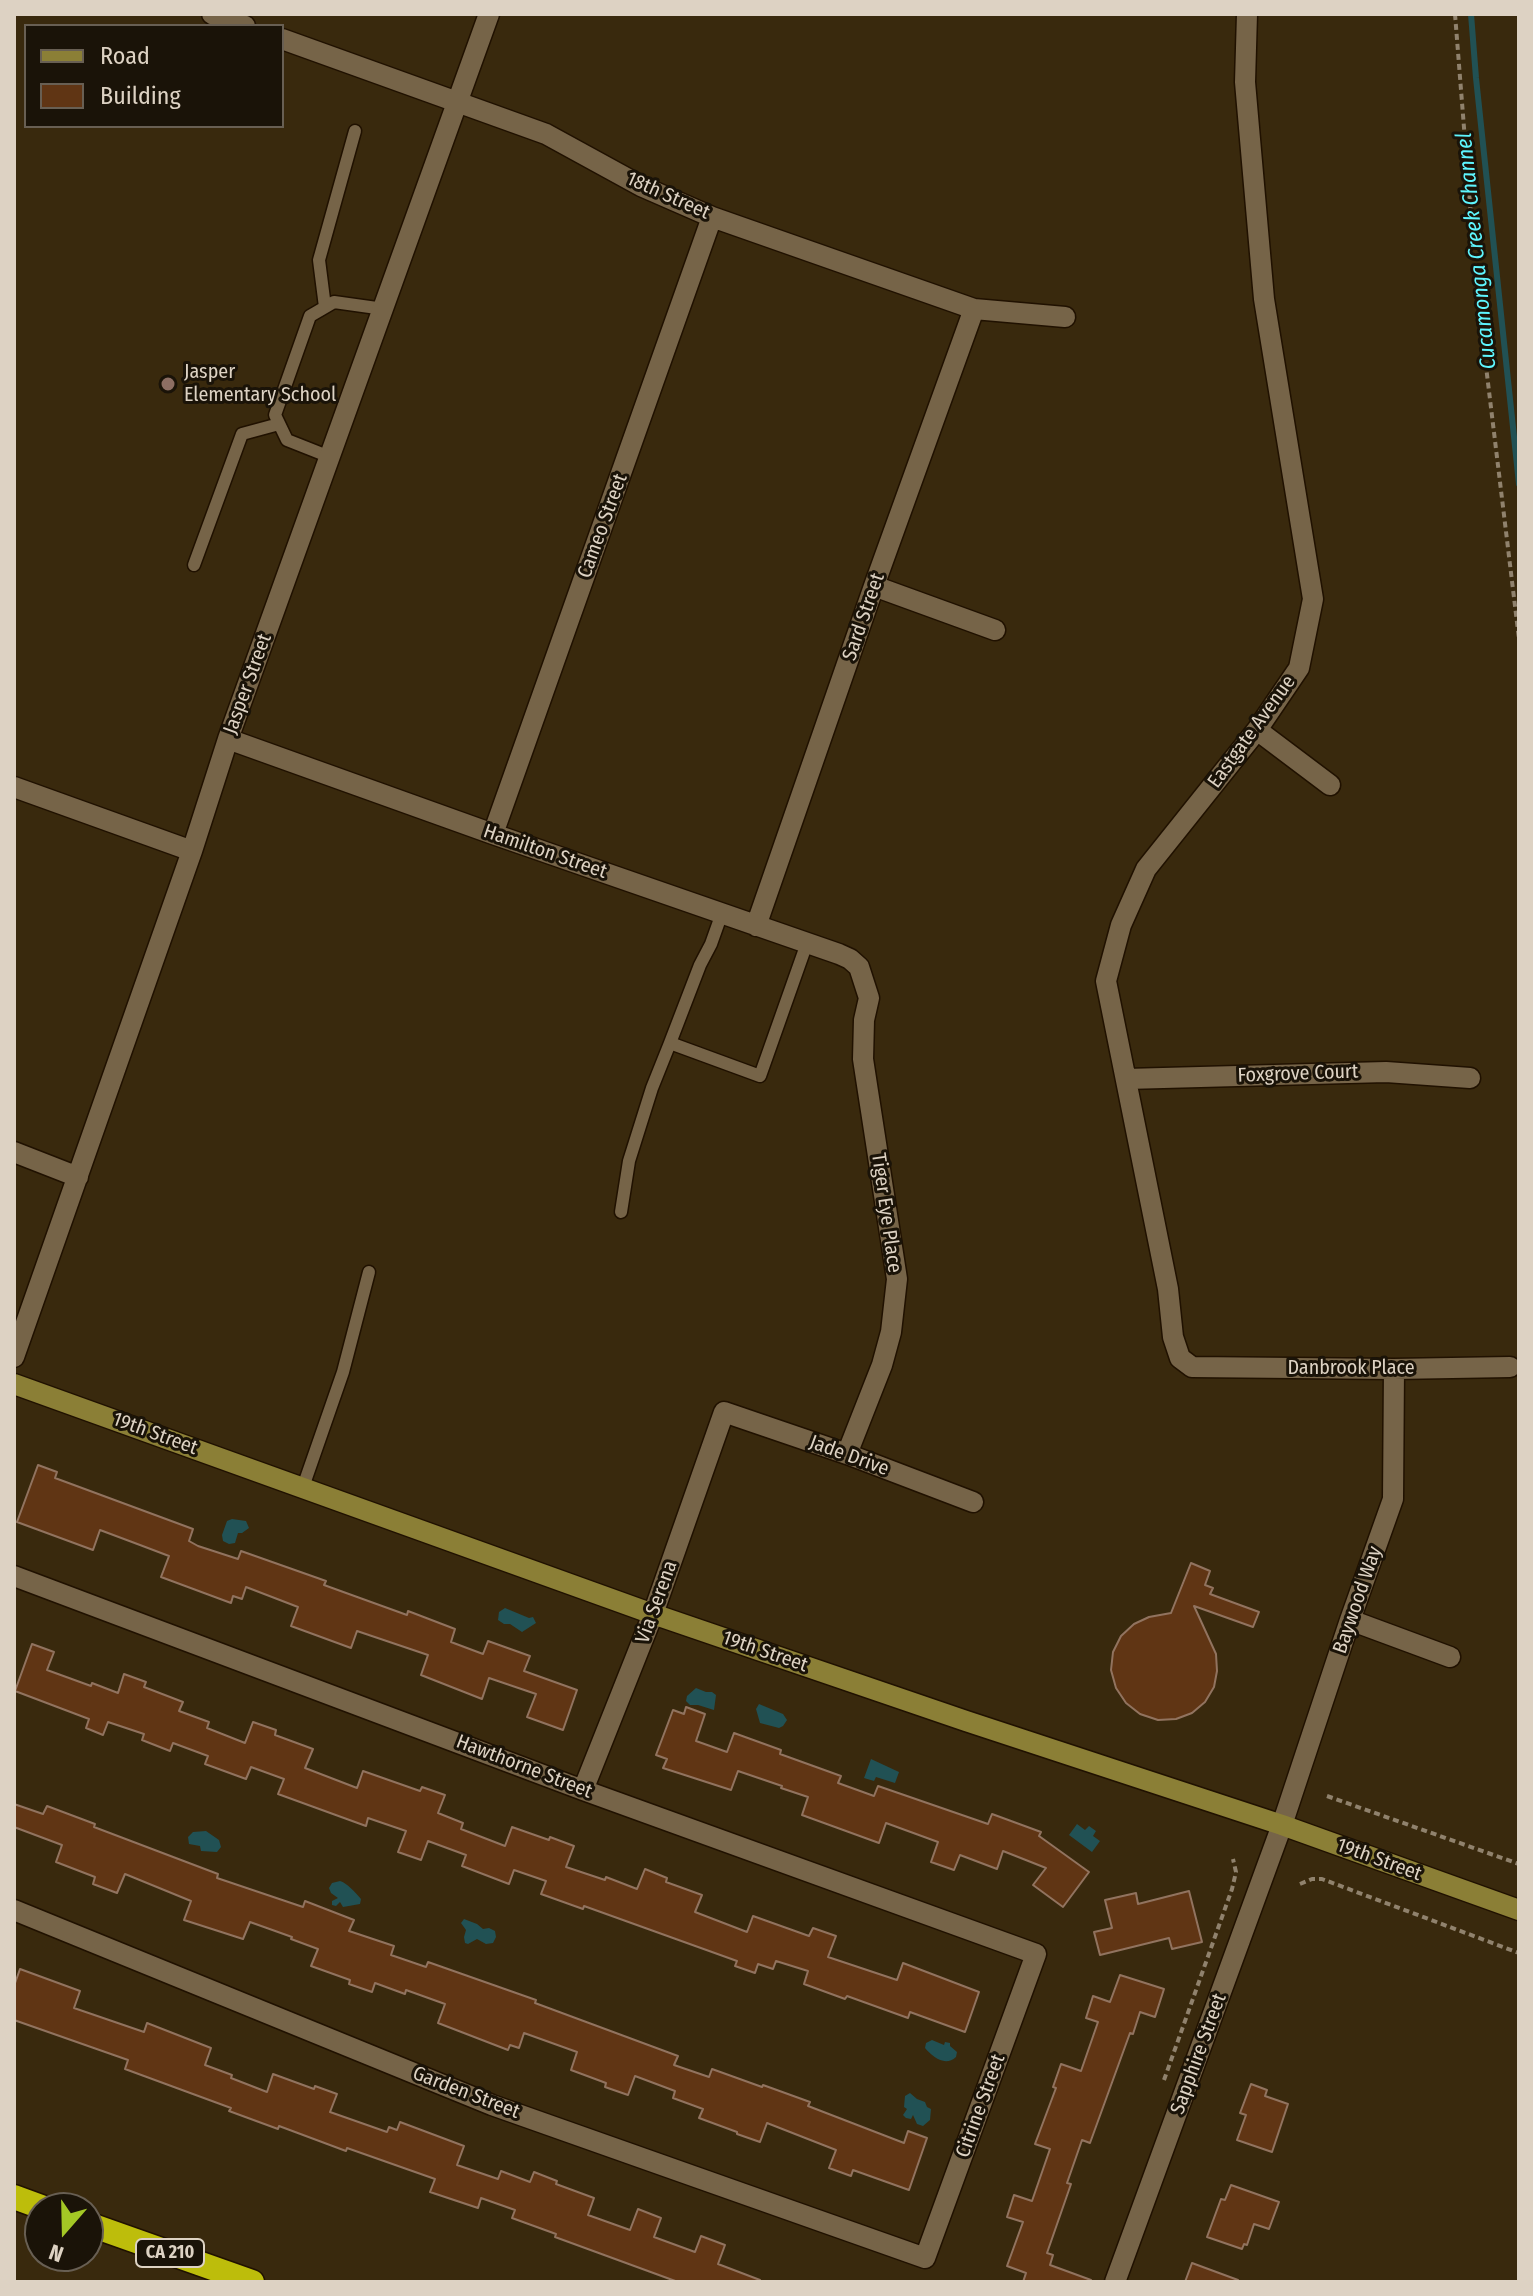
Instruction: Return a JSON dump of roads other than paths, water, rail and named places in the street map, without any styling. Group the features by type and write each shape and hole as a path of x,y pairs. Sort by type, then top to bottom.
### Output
{"highway":[{"name":"CA 210","path":"104,2230 252,2282"}],"main road":[{"name":"19th Street","path":"14,1384 653,1614 1282,1825 1519,1910"}],"street":[{"path":"212,14 240,24"},
{"name":"Jasper Street","path":"14,1357 192,851 228,739 489,14"},
{"name":"Eastgate Avenue","path":"1192,1367 1180,1358 1173,1337 1168,1289 1106,981 1121,925 1146,869 1257,730 1299,668 1313,599 1264,299 1245,82 1247,14"},
{"name":"18th Street","path":"284,40 546,134 641,186 712,217 974,309 1065,317"},
{"name":"Cameo Street","path":"493,834 712,217"},
{"name":"Sard Street","path":"756,926 974,309"},
{"path":"874,586 995,630"},
{"path":"1257,730 1330,785"},
{"name":"Hamilton Street","path":"228,739 807,943 850,959 859,967"},
{"path":"14,787 192,851"},
{"name":"Tiger Eye Place","path":"847,1454 882,1365 891,1332 897,1279 863,1059 864,1020 869,998 859,967"},
{"name":"Foxgrove Court","path":"1126,1079 1386,1072 1470,1078"},
{"path":"14,1152 78,1177"},
{"name":"Danbrook Place","path":"1192,1367 1510,1367"},
{"name":"Baywood Way","path":"1282,1825 1393,1499 1394,1369"},
{"name":"Jade Drive","path":"724,1412 973,1502"},
{"name":"Via Serena","path":"583,1790 653,1614 724,1412"},
{"name":"Hawthorne Street","path":"14,1576 583,1790 1036,1954"},
{"path":"1350,1620 1450,1657"},
{"name":"Sapphire Street","path":"1115,2282 1282,1825"},
{"name":"Garden Street","path":"14,1910 492,2105 925,2258"},
{"name":"Citrine Street","path":"925,2258 1036,1954"}],"lane":[{"path":"325,307 319,260 355,131"},
{"path":"330,457 287,440 275,415 310,316 334,302 384,309"},
{"path":"194,565 242,434 279,424"},
{"path":"621,1212 629,1161 652,1088 722,913"},
{"path":"670,1043 760,1076 807,943"},
{"path":"303,1487 343,1372 369,1272"}],"water":[{"path":"227,1521 246,1521 249,1528 238,1533 235,1543 229,1544 223,1541 222,1535"},
{"path":"505,1608 533,1617 536,1623 522,1632 510,1624 504,1624 498,1620 499,1612"},
{"path":"696,1688 716,1695 714,1710 690,1705 686,1701"},
{"path":"759,1704 783,1714 787,1720 783,1726 779,1728 760,1723 756,1709"},
{"path":"871,1759 899,1772 895,1783 876,1777 874,1781 864,1778"},
{"path":"1077,1824 1085,1830 1089,1826 1096,1831 1093,1836 1100,1841 1092,1852 1069,1835"},
{"path":"206,1831 219,1840 221,1847 217,1852 201,1851 200,1846 189,1844 188,1837 193,1832"},
{"path":"340,1881 359,1896 360,1904 343,1907 340,1902 332,1905 332,1901 338,1898 329,1888 332,1883"},
{"path":"464,1919 483,1929 495,1931 493,1943 486,1944 477,1939 465,1943 466,1930 461,1923"},
{"path":"932,2040 944,2045 945,2042 950,2043 957,2052 956,2057 943,2061 935,2057 925,2048 926,2043"},
{"path":"910,2093 931,2109 930,2120 923,2126 917,2124 913,2115 911,2119 903,2115 907,2109 904,2107 905,2096"}],"waterway":[{"name":"Cucamonga Creek Channel","path":"1471,14 1519,484"}],"place":[{"name":"Jasper Elementary School","path":"168,384"}]}
